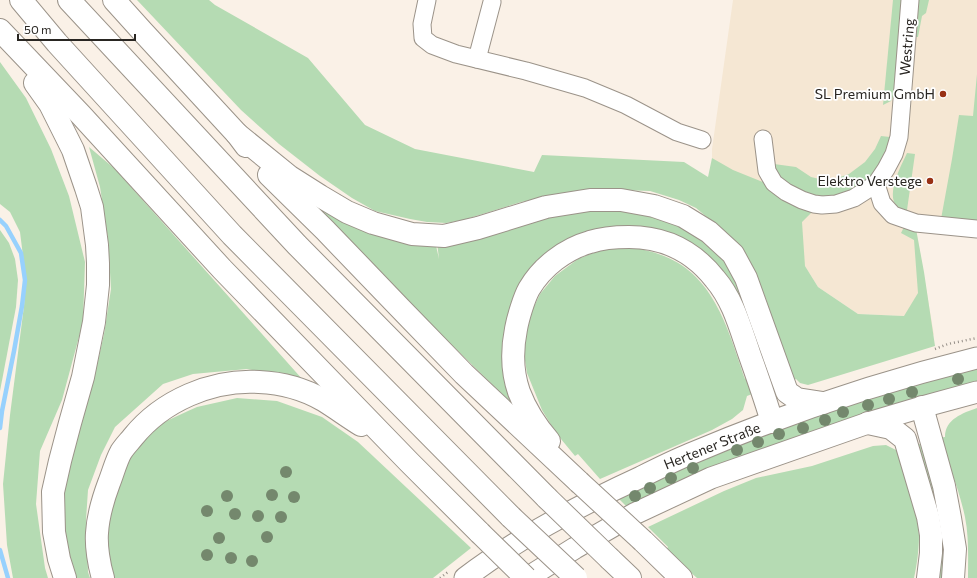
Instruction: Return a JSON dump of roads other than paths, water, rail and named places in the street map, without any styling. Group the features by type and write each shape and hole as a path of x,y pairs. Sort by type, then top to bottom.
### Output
{"highway":[{"path":"20,0 57,43 232,235 512,517 576,578"},
{"path":"69,0 297,245 547,498 630,578"},
{"path":"114,0 237,134 265,171 325,230 405,314 464,374 681,578"},
{"path":"0,30 81,115 222,269 409,462 526,578"},
{"path":"0,36 50,104 73,150 92,207 97,244 99,269 94,322 83,378 62,453 53,492 54,532 59,559 65,578"},
{"path":"237,134 290,177 347,212 372,223 412,234 444,236 478,228 546,207 590,200 620,200 654,206 684,216 709,232 733,254 746,278 787,392 797,398 823,404"},
{"path":"579,482 570,466 541,432 525,404 519,392 514,373 513,351 518,320 528,290 544,270 563,254 590,241 623,237 653,239 680,249 706,268 724,290 738,318 772,422"},
{"path":"103,578 96,534 104,497 122,451 147,421 187,396 205,389 222,384 259,382 286,386 303,392 322,400 366,429 409,462"},
{"path":"922,407 944,486 950,518 955,549 953,578"},
{"path":"868,423 891,428 905,439 928,517 931,535 931,553 928,578"}],"main road":[{"name":"Hertener Straße","path":"465,578 489,560 554,520 612,490 689,454 823,404 933,369 977,358"},
{"path":"526,578 634,514 711,478 868,423 977,392"}],"street":[{"path":"427,0 422,24 423,38 432,45 456,54 526,71 585,88 626,105 677,132 702,140"},
{"name":"Westring","path":"763,139 767,171 774,183 786,192 802,200 814,204 836,204 854,198 876,184 894,154 899,137 910,0"},
{"path":"477,59 492,2"},
{"path":"876,184 882,203 893,215 916,223 977,229"}],"waterway":[{"path":"0,220 6,226 21,253 25,280 22,306 0,428"},
{"path":"0,550 8,578"}],"place":[{"name":"SL Premium GmbH","path":"943,94"},
{"name":"Elektro Verstege","path":"930,181"}]}
